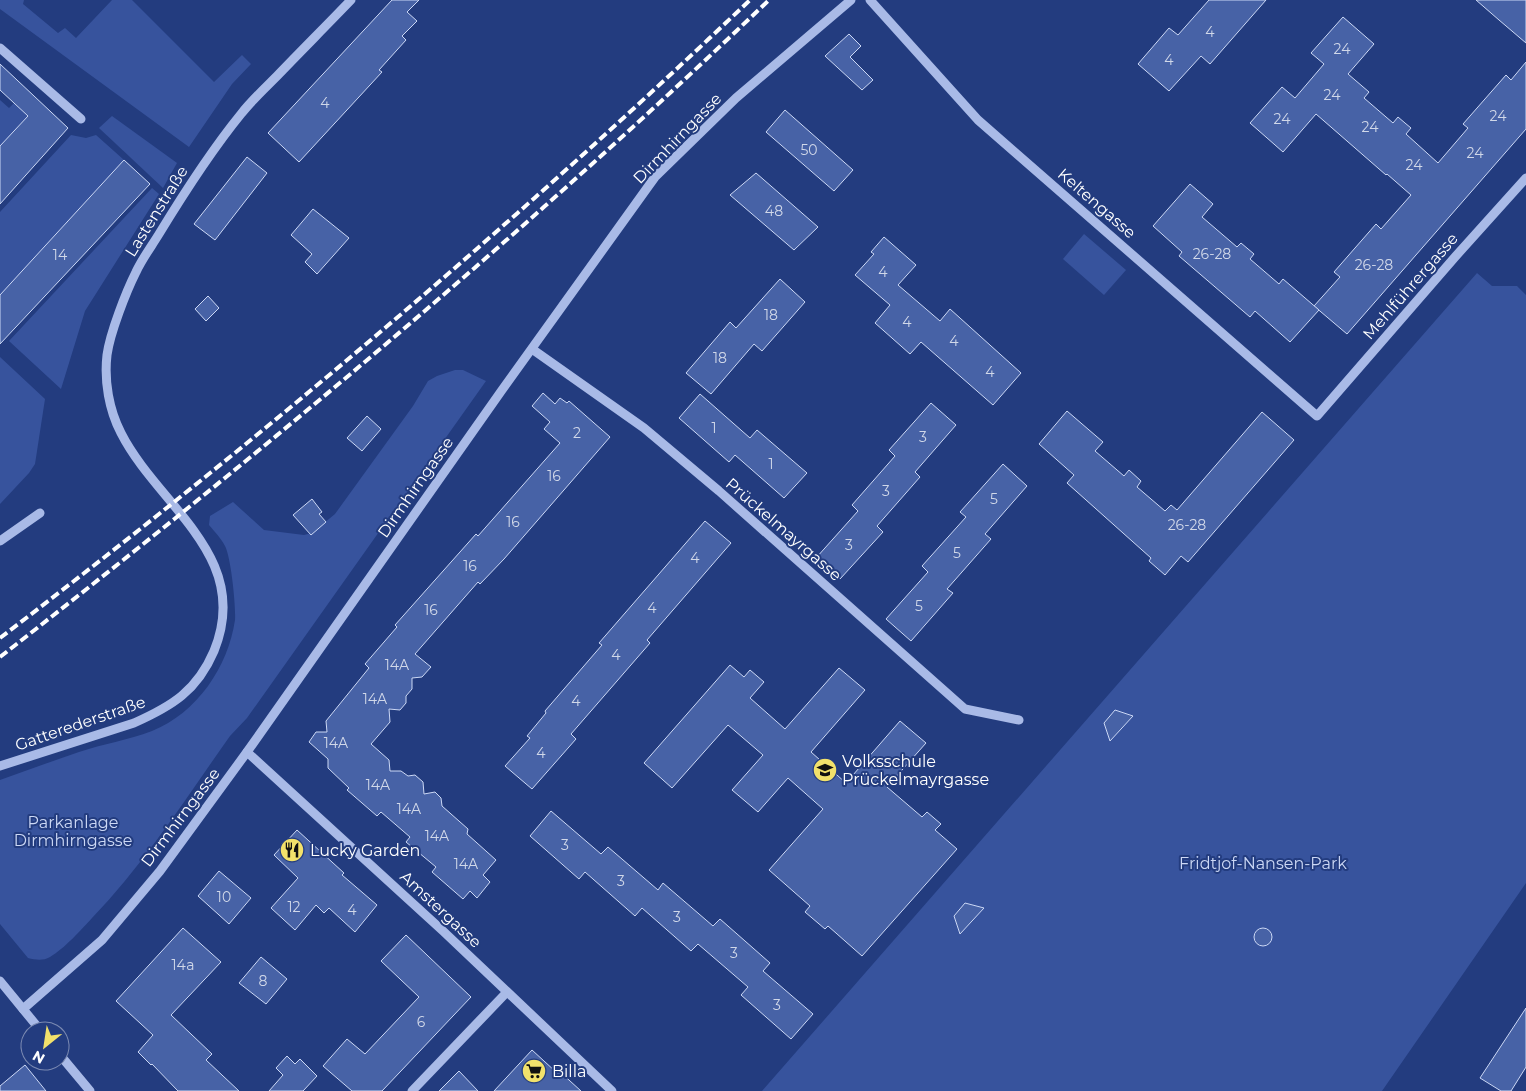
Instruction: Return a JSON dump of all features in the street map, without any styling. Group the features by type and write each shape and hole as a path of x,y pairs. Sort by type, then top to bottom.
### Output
{"street":[{"name":"Lastenstraße","path":"188,523 152,478 120,432 110,404 106,370 107,353 112,334 136,272 197,172 242,113 351,0"},
{"name":"Dirmhirngasse","path":"23,1009 102,940 160,871 247,752 655,177 736,98 851,0"},
{"name":"Keltengasse","path":"870,0 978,120 1317,416"},
{"path":"0,48 81,119"},
{"name":"Mehlführergasse","path":"1317,416 1526,178"},
{"name":"Prückelmayrgasse","path":"532,349 644,428 719,491 965,709 1019,720"},
{"path":"0,541 40,512"},
{"name":"Gatterederstraße","path":"0,766 134,723 155,714 188,692 199,678 217,644 223,614 222,598 218,572 212,558 188,523"},
{"name":"Amstergasse","path":"247,752 444,931 612,1091"},
{"path":"0,981 32,1021"},
{"path":"412,1091 507,992"},
{"path":"70,1067 90,1091"}],"green space":[{"path":"0,0 24,0 23,4 58,33 65,28 76,38 112,0 132,0 214,82 242,55 251,64 232,84 189,147 0,9"},
{"path":"0,100 9,108 14,103 28,116 0,146"},
{"path":"112,116 177,163 163,188 99,128"},
{"path":"71,135 86,138 96,135 124,160 0,295 0,212"},
{"path":"152,188 159,194 85,311 61,389 9,341"},
{"path":"1084,234 1126,270 1104,295 1063,259"},
{"name":"Fridtjof-Nansen-Park","path":"1477,273 1492,286 1517,286 1526,295 1526,883 1382,1091 762,1091"},
{"path":"0,357 45,399 35,464 0,504"},
{"name":"Parkanlage Dirmhirngasse","path":"455,370 463,370 486,381 247,718 230,736 147,853 111,897 67,944 55,953 42,960 28,958 0,924 0,780 79,752 152,731 183,713 208,686 218,671 231,638 235,620 233,582 229,560 222,540 209,525 210,516 233,502 264,530 304,535 312,533 335,514 413,406 428,381"}],"building":[{"path":"392,0 419,0 407,12 417,21 402,36 406,40 379,70 382,72 299,162 268,133"},
{"path":"1209,0 1266,0 1210,64 1201,56 1169,91 1138,64 1169,28 1178,35"},
{"path":"1476,0 1526,0 1526,43 1499,20"},
{"path":"1343,17 1374,44 1348,74 1369,92 1364,98 1393,123 1398,117 1411,128 1406,134 1438,163 1468,128 1463,124 1506,75 1511,80 1526,62 1526,129 1347,334 1314,306 1340,277 1334,272 1376,224 1381,229 1411,195 1316,114 1283,152 1250,123 1282,87 1295,98 1324,64 1311,53"},
{"path":"849,34 861,46 850,57 873,80 862,90 825,56"},
{"path":"0,64 68,128 0,204 0,146 28,116 0,90"},
{"path":"785,110 853,170 834,191 766,132"},
{"path":"247,157 267,173 215,240 194,224"},
{"path":"124,160 150,184 0,344 0,295"},
{"path":"756,173 818,227 794,250 730,195"},
{"path":"1190,184 1213,204 1202,217 1237,247 1241,243 1254,254 1250,259 1279,284 1283,279 1319,310 1290,342 1255,311 1250,317 1179,256 1182,252 1153,226"},
{"path":"313,209 349,238 317,274 305,262 312,254 291,235"},
{"path":"884,237 916,265 898,285 940,321 950,309 1021,373 993,405 921,342 910,354 875,323 890,305 855,275 874,254 871,252"},
{"path":"780,279 805,302 762,351 754,344 711,394 686,373 730,322 736,328"},
{"path":"208,296 219,308 206,321 195,309"},
{"path":"543,393 555,404 560,398 567,403 569,401 610,437 504,559 480,584 478,582 415,654 431,667 422,677 412,678 412,689 406,696 406,703 400,710 389,709 390,722 371,744 389,760 390,771 401,771 408,776 415,775 423,782 424,794 435,792 441,798 442,806 468,829 467,834 496,860 483,875 490,882 477,898 470,891 463,899 432,872 436,867 406,842 410,837 381,812 377,816 347,790 349,788 328,768 328,759 309,742 316,732 327,732 326,721 369,668 365,664 397,627 395,625 476,534 478,536 560,443 544,429 550,422 532,406"},
{"path":"700,394 750,438 757,430 807,473 784,498 735,455 729,462 679,418"},
{"path":"931,403 956,425 915,472 920,477 877,526 883,532 840,579 816,558 858,511 852,505 895,456 889,450"},
{"path":"1067,411 1103,442 1095,451 1124,476 1129,470 1141,481 1137,487 1165,511 1171,505 1177,510 1262,412 1294,440 1188,562 1181,556 1165,575 1149,561 1151,558 1067,483 1074,475 1039,444"},
{"path":"367,416 381,429 362,451 347,438"},
{"path":"1003,464 1027,486 985,534 991,539 947,589 953,593 911,641 886,619 928,572 922,566 966,517 960,512"},
{"path":"312,499 322,512 319,514 326,522 311,535 293,515"},
{"path":"705,521 731,543 647,640 650,643 571,734 576,739 532,789 505,766 530,738 527,736 546,713 545,711 602,645 599,643"},
{"path":"730,665 744,677 750,670 764,682 750,698 785,729 839,668 865,690 811,752 846,783 900,721 926,743 887,787 922,817 927,812 941,824 935,830 957,849 862,956 828,926 825,929 805,912 810,906 769,870 823,809 788,778 758,812 732,790 763,755 728,725 672,788 644,763"},
{"path":"1115,710 1133,716 1110,741 1104,723"},
{"path":"551,811 601,854 608,847 658,890 663,883 713,926 720,919 770,963 763,971 813,1014 791,1039 741,995 748,987 698,944 691,951 642,908 635,916 585,872 579,879 530,836"},
{"path":"297,830 344,873 342,875 377,905 355,932 329,908 324,913 316,905 295,930 271,908 298,878 274,855"},
{"path":"219,871 251,898 229,924 198,896"},
{"path":"965,903 984,908 960,934 954,916"},
{"path":"183,928 221,962 171,1015 212,1054 206,1060 239,1091 178,1091 138,1052 153,1035 116,1001"},
{"path":"1263,928 1269,931 1272,937 1269,943 1263,946 1257,943 1254,937 1257,931"},
{"path":"406,935 471,997 382,1091 352,1091 323,1066 347,1039 365,1054 419,997 381,961"},
{"path":"261,957 287,979 266,1004 239,983"},
{"path":"1526,1008 1526,1067 1511,1091 1501,1091 1480,1078"},
{"name":"Billa","path":"532,1050 556,1072 558,1070 581,1091 494,1091"},
{"path":"287,1056 295,1064 300,1059 317,1076 303,1091 269,1091 283,1075 276,1068"},
{"path":"20,1069 20,1071 30,1071 46,1091 0,1091 0,1086"},
{"path":"459,1071 478,1091 439,1091"}],"railway":[{"path":"0,638 194,486 384,329 569,167 750,0"},
{"path":"0,657 296,420 489,256 677,87 769,0"}],"place":[{"name":"Volksschule Prückelmayrgasse","path":"825,770"},
{"name":"Lucky Garden","path":"292,850"},
{"name":"Billa","path":"534,1071"}]}
